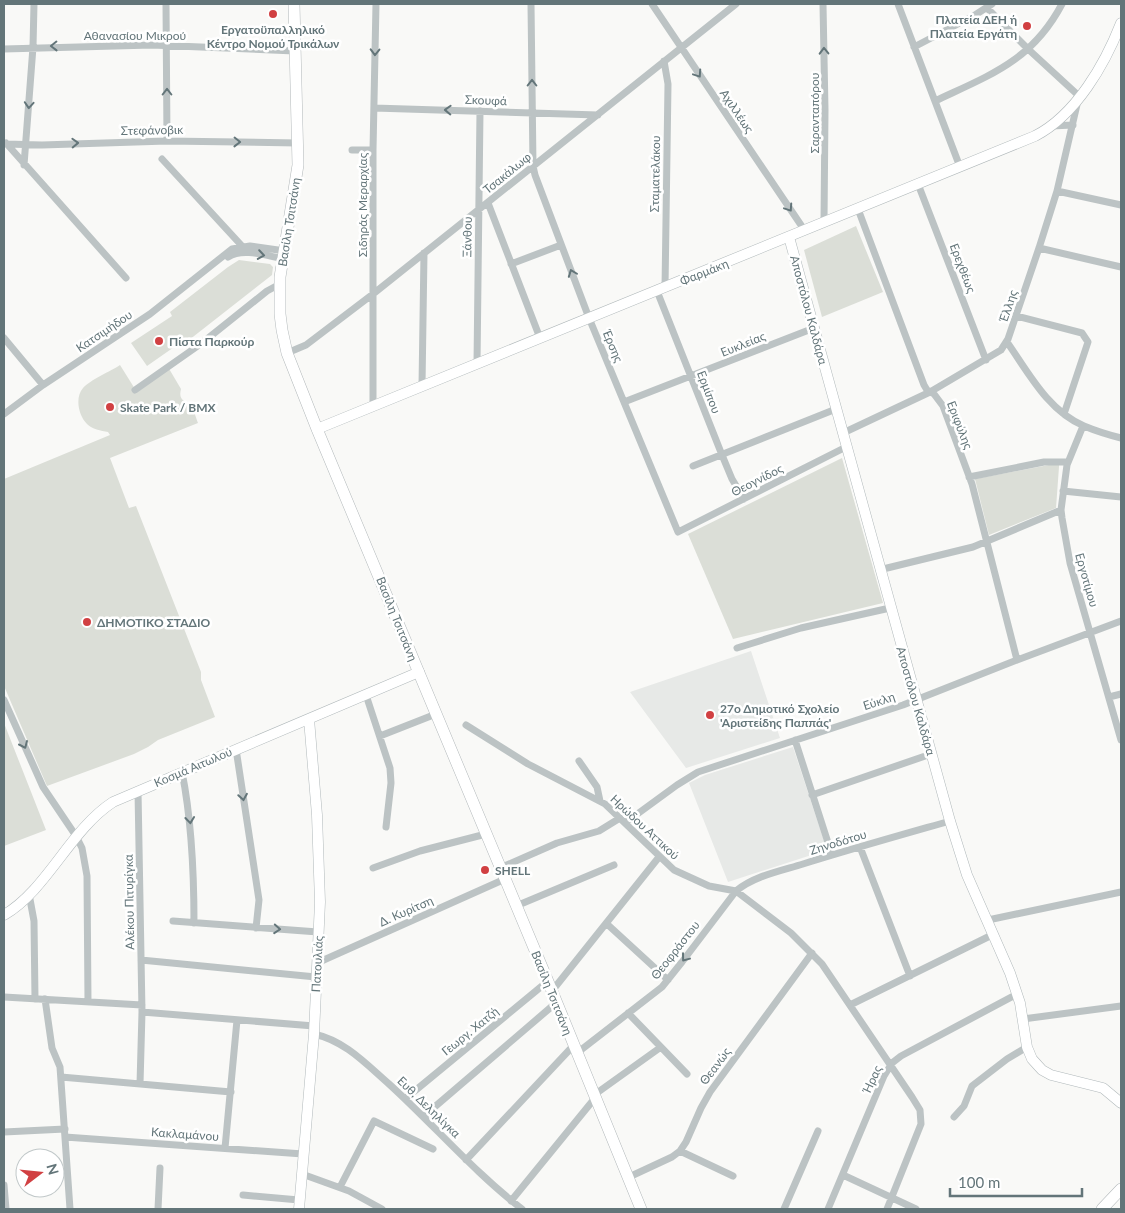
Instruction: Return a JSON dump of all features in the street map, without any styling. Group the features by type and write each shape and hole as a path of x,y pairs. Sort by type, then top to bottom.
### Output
{"main road":[{"name":"Βασίλη Τσιτσάνη","path":"294,4 298,174 280,284 282,330 287,353 641,1209"},
{"path":"1102,1209 1121,1189"}],"street":[{"path":"24,165 33,47 34,4"},
{"path":"166,4 167,140"},
{"name":"Σιδηράς Μεραρχίας","path":"373,406 373,150 376,4"},
{"name":"Έρσης","path":"531,4 533,166 535,175 589,318 678,532"},
{"name":"Αχιλλέως","path":"652,4 804,231"},
{"name":"Τσακάλωφ","path":"287,353 306,345 372,294 736,4"},
{"name":"Σαρανταπόρου","path":"824,4 824,222"},
{"path":"898,4 960,167"},
{"path":"935,101 1006,66 1028,49 1062,4"},
{"path":"914,47 990,6 1028,49 1080,96"},
{"name":"Φαρμάκη","path":"317,429 1035,136 1065,114 1080,96 1098,72 1119,34 1121,23"},
{"name":"Αθανασίου Μικρού","path":"4,49 167,46 295,51"},
{"name":"Σταματελάκου","path":"661,289 668,84 664,61"},
{"name":"Έλλης","path":"843,433 930,392 986,360 1001,350 1007,342 1040,248 1057,191 1080,96"},
{"name":"Σκουφά","path":"374,108 598,115"},
{"name":"Ξάνθου","path":"477,364 480,111"},
{"path":"1051,126 1073,125"},
{"name":"Στεφάνοβικ","path":"5,142 26,144 167,140 298,143"},
{"path":"5,142 126,278"},
{"path":"352,150 373,150"},
{"path":"162,159 242,246"},
{"name":"Ερεχθέως","path":"918,184 986,360"},
{"path":"1057,191 1121,205"},
{"path":"488,203 540,338"},
{"name":"Εριφύλης","path":"858,209 924,386 934,394 943,406 969,477 1017,660"},
{"path":"226,228 233,251"},
{"name":"Αποστόλου Καλδάρα","path":"789,237 950,821 963,865 994,934 1017,994 1027,1048 1035,1063 1046,1073 1055,1077 1103,1088 1121,1103"},
{"path":"511,264 562,245"},
{"path":"233,251 242,246 252,246 284,255"},
{"path":"1040,248 1121,267"},
{"path":"233,251 284,255"},
{"name":"Κατσιμήδου","path":"4,414 150,314 233,251"},
{"path":"422,386 424,253"},
{"path":"135,390 202,342 267,291 280,284"},
{"name":"Ερμίπου","path":"661,289 691,376 722,455 744,499"},
{"path":"1016,316 1082,333 1086,337 1088,342 1064,414"},
{"name":"Ευκλείας","path":"624,402 814,328"},
{"path":"4,338 44,385"},
{"path":"1007,342 1043,393 1064,414 1083,426 1121,438"},
{"path":"692,466 836,409"},
{"name":"Εργοτίμου","path":"1083,426 1068,462 1061,510 1067,550 1121,740"},
{"name":"Θεογνίδος","path":"678,532 846,447"},
{"path":"969,477 1044,462 1068,462"},
{"path":"1063,491 1121,498"},
{"path":"880,570 986,542 1061,510"},
{"path":"737,648 828,622 890,608"},
{"name":"Εύκλη","path":"502,873 557,843 599,831 623,820 698,772 916,700 1121,621"},
{"name":"Κοσμά Αιτωλού","path":"4,915 16,907 29,894 76,836 109,805 182,772 419,672"},
{"path":"1109,697 1121,694"},
{"path":"366,695 390,768 391,784 386,827"},
{"path":"4,700 43,787 76,836 85,858 87,876 88,1002"},
{"path":"380,736 436,714"},
{"name":"Πατουλιάς","path":"299,1205 314,1030 320,902 319,849 308,719"},
{"name":"Ηρώδου Αττικού","path":"466,725 528,764 600,801 623,820 669,866 688,878 718,889 736,892 791,933 812,952 917,1104 922,1119 891,1198"},
{"path":"795,740 832,855"},
{"path":"236,749 259,900 256,928"},
{"path":"812,795 931,754"},
{"path":"579,761 597,787 600,801"},
{"path":"182,772 190,820 194,923"},
{"name":"Αλέκου Πιτυρίγκα","path":"138,791 142,1008 140,1084"},
{"name":"Ζηνοδότου","path":"736,892 746,884 759,878 950,821"},
{"path":"373,868 420,852 486,834"},
{"path":"860,847 910,976"},
{"path":"424,1116 552,991 659,857"},
{"path":"516,906 614,865"},
{"name":"Δ. Κυρίτση","path":"316,963 502,873"},
{"name":"Θεοφράστου","path":"466,1160 575,1049 658,990 668,980 736,892"},
{"path":"988,920 1121,892"},
{"path":"29,894 34,921 35,999"},
{"path":"173,921 318,932"},
{"path":"607,924 668,980"},
{"path":"850,1005 994,934"},
{"name":"Θεανώς","path":"680,1151 685,1145 700,1108 710,1092 812,952"},
{"path":"141,960 316,977"},
{"name":"Γεωργ. Χατζή","path":"405,1099 552,991"},
{"name":"Ήρας","path":"828,1209 890,1066 901,1056 1017,994"},
{"name":"Ευθ. Δεληλίγκα","path":"4,997 88,1002 314,1030 347,1047 424,1116 488,1181 522,1209"},
{"path":"45,999 52,1048 59,1061 62,1077 70,1209"},
{"path":"1023,1020 1121,1006"},
{"path":"628,1013 686,1074"},
{"path":"225,1148 237,1020"},
{"path":"511,1201 595,1096 661,1047"},
{"path":"954,1117 964,1106 972,1086 1007,1059 1027,1048"},
{"path":"62,1077 230,1092"},
{"path":"340,1187 374,1121 433,1149"},
{"path":"784,1209 818,1131"},
{"name":"Κακλαμάνου","path":"4,1132 65,1133 303,1154"},
{"path":"628,1178 666,1160 680,1151 733,1176"},
{"path":"158,1209 160,1168"},
{"path":"302,1174 340,1187 382,1209"},
{"path":"843,1175 916,1209"},
{"path":"4,1185 6,1209"},
{"path":"243,1196 299,1205"},
{"path":"887,1209 891,1198"}],"shaded area":[{"path":"856,226 883,292 822,317 804,250"},
{"path":"239,260 270,264 273,267 272,275 189,340 187,338 147,366 131,343 172,316 170,312"},
{"path":"120,365 135,389 168,367 181,389 181,398 191,406 198,423 110,458 129,508 136,506 201,672 201,680 215,717 158,740 134,754 47,786 4,686 4,479 110,435 108,432 87,424 81,416 78,401 86,385"},
{"path":"842,458 883,603 733,639 688,534"},
{"path":"1054,464 1059,465 1056,508 989,535 975,479"},
{"name":"27ο Δημοτικό Σχολείο 'Αριστείδης Παππάς'","path":"751,651 780,738 686,768 630,692"},
{"path":"4,723 46,830 4,846"},
{"path":"793,747 827,850 728,882 689,783 705,775"}],"place":[{"name":"Εργατοϋπαλληλικό Κέντρο Νομού Τρικάλων","path":"273,14"},
{"name":"Πλατεία ΔΕΗ ή Πλατεία Εργάτη","path":"1027,26"},
{"name":"Πίστα Παρκούρ","path":"159,341"},
{"name":"Skate Park / BMX","path":"110,407"},
{"name":"ΔΗΜΟΤΙΚΟ ΣΤΑΔΙΟ","path":"87,622"},
{"name":"27ο Δημοτικό Σχολείο 'Αριστείδης Παππάς'","path":"710,715"},
{"name":"SHELL","path":"485,870"}]}
